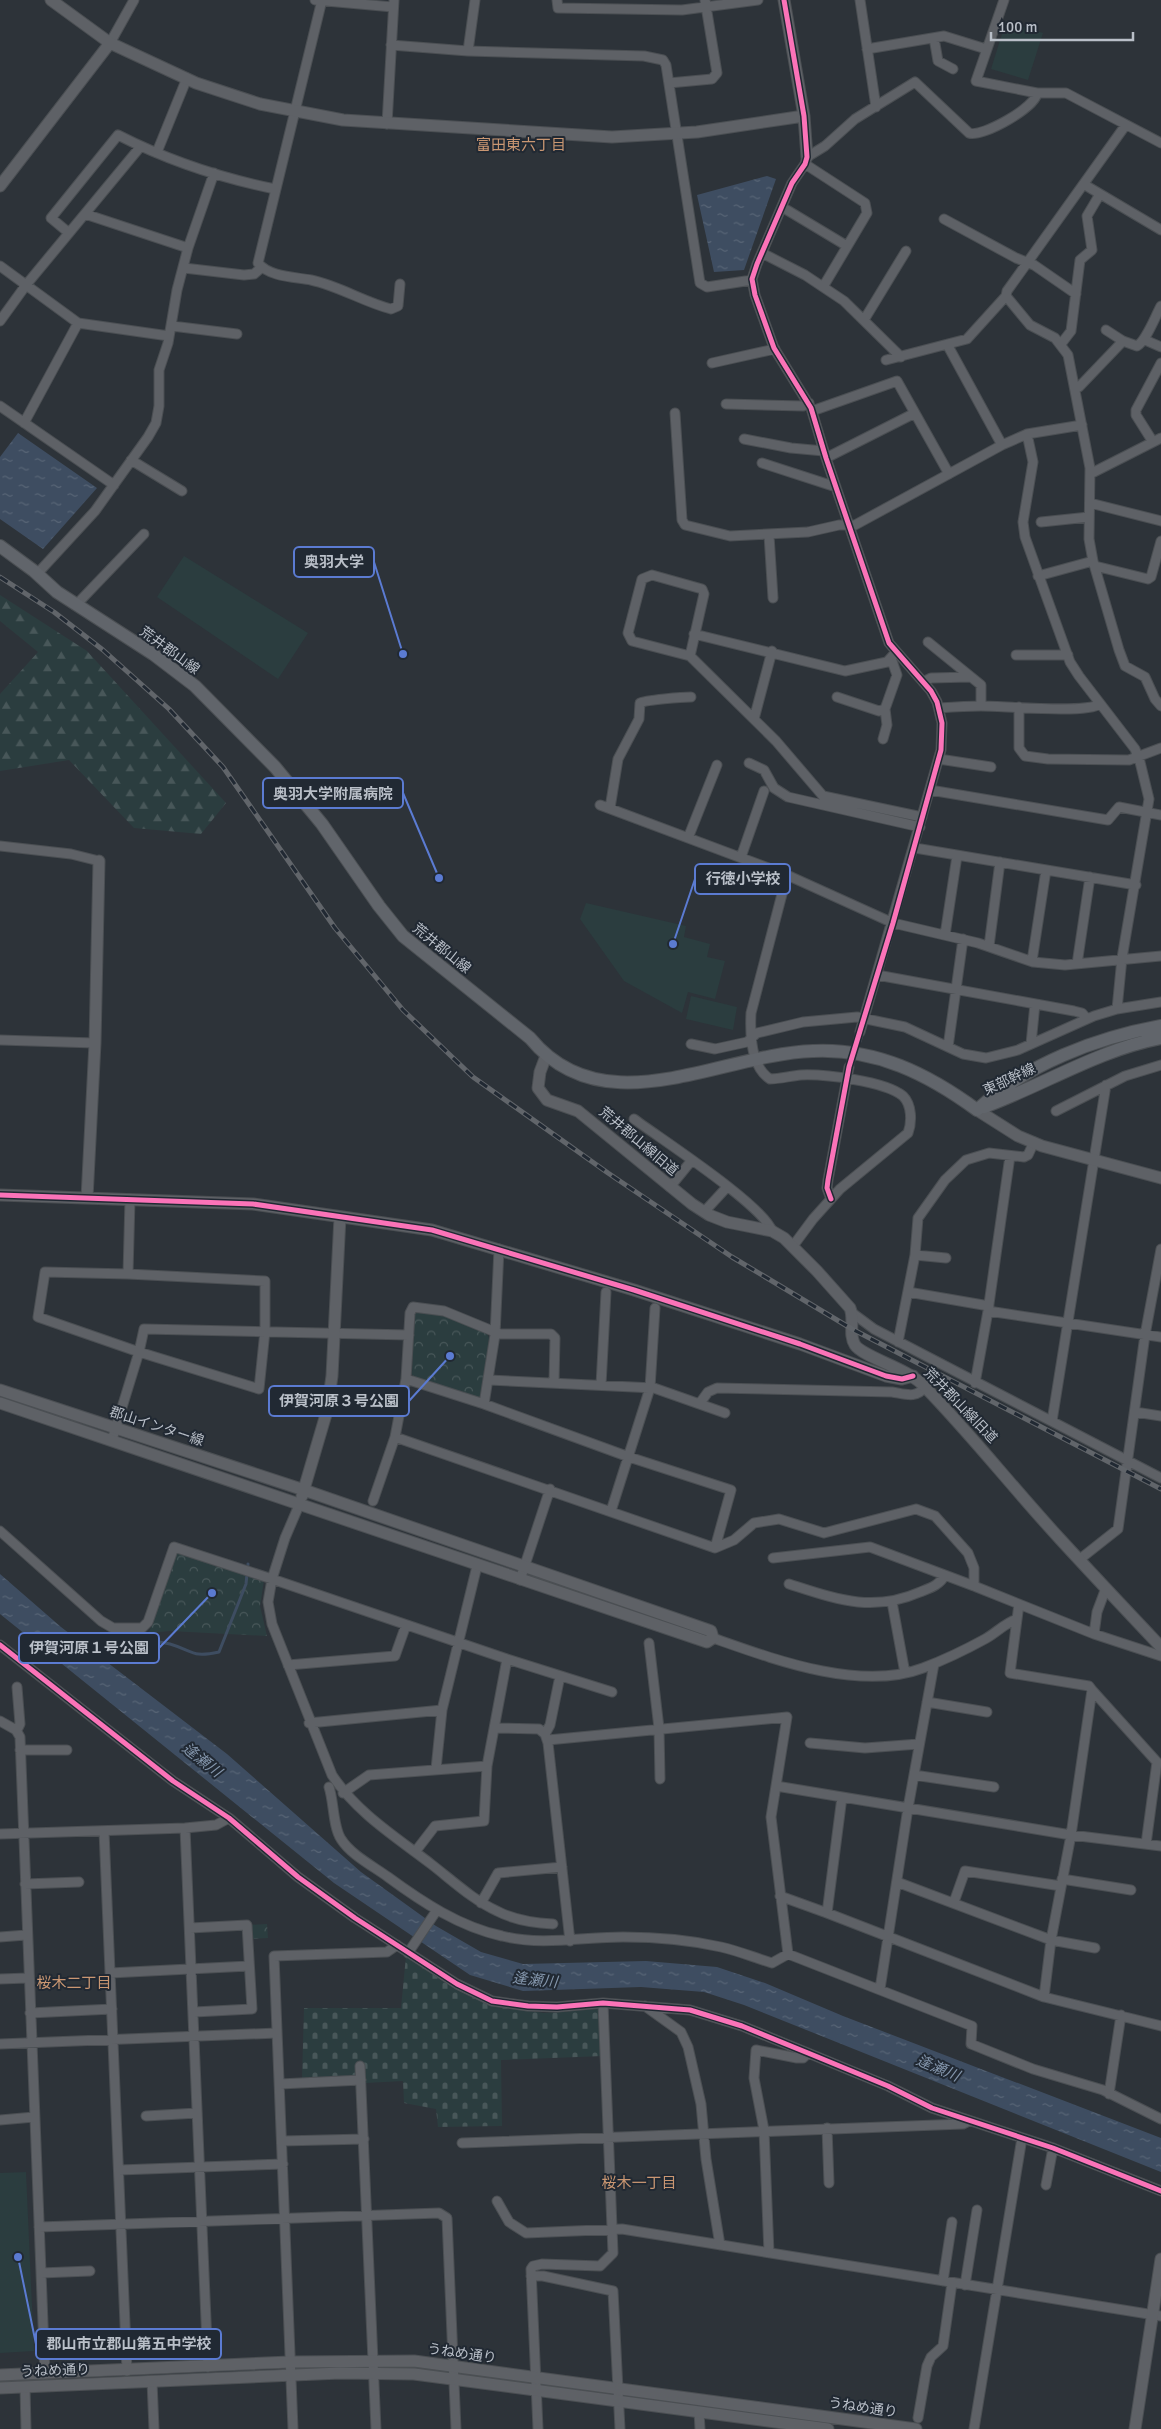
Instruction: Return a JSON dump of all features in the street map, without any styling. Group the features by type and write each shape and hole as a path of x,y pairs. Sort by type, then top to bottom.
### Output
{"main road":[{"name":"荒井郡山線","path":"0,546 76,605 153,654 195,686 223,712 275,767 322,824 378,906 403,936 530,1038 546,1056 583,1075 603,1081 629,1084 680,1076 756,1059 814,1051 863,1054 900,1064 925,1075 977,1110"},
{"name":"東部幹線","path":"977,1110 998,1090 1045,1065 1115,1037 1161,1026"},
{"name":"東部幹線","path":"977,1110 1008,1098 1067,1069 1161,1038"}],"street":[{"path":"51,0 110,43 187,78 237,97 293,111 343,120 588,136 676,134 735,128 804,116"},
{"path":"0,186 110,43 134,0"},
{"path":"387,124 394,4 320,0 258,260 262,267 284,276 314,281 391,309 398,306 400,284"},
{"path":"468,51 475,0"},
{"path":"558,0 558,8 682,10 706,4 758,0"},
{"path":"784,0 804,116 806,161"},
{"path":"860,0 876,107"},
{"path":"1004,0 976,81 1037,93 1066,93 1125,126 1161,143"},
{"path":"669,83 712,79 717,73 706,4"},
{"path":"867,48 944,36 986,49"},
{"path":"934,38 938,61 952,68"},
{"path":"391,45 468,51 644,56 665,62 700,283 707,287 752,280"},
{"path":"157,152 187,78"},
{"path":"883,739 887,725 885,709 896,675 894,655 810,407 775,349 761,317 752,280 792,183 806,161 855,119 914,82 969,133 975,134 1009,119 1026,108 1034,102 1037,93"},
{"path":"886,360 948,346 970,338 1006,296 1007,291 1085,185 1125,126"},
{"path":"68,233 51,218 118,135 141,146 214,174 275,189"},
{"path":"0,321 68,233 141,146"},
{"path":"806,161 865,203 867,212 823,287"},
{"path":"37,574 95,510 156,423 159,406 159,370 170,336 177,290 188,248 214,174"},
{"path":"1085,185 1161,230"},
{"path":"1061,344 1071,332 1080,260 1090,254 1092,247 1087,216 1100,194"},
{"path":"782,207 847,246"},
{"path":"85,214 188,248"},
{"path":"944,219 1028,263 1076,294"},
{"path":"864,320 906,250"},
{"path":"762,253 805,275 847,303 901,357"},
{"path":"0,266 78,323 170,336"},
{"path":"184,268 244,275 254,274 262,267"},
{"path":"1006,296 1030,325 1055,338 1061,344 1070,361 1090,474 1089,517 1094,564 1125,666 1145,677 1155,699 1161,706"},
{"path":"1106,330 1135,346 1145,340 1151,322 1161,306"},
{"path":"24,423 78,323"},
{"path":"172,326 237,334"},
{"path":"1145,340 1161,348"},
{"path":"1075,388 1079,387 1099,368 1123,341"},
{"path":"948,346 1002,444"},
{"path":"712,363 775,349"},
{"path":"1090,474 1157,440 1136,413 1161,364"},
{"path":"726,404 810,407 897,381 949,474"},
{"path":"0,406 114,485"},
{"path":"675,413 680,515 685,525 726,536 769,535 855,526 1002,444 1027,434 1082,425"},
{"path":"744,440 825,455 915,413"},
{"path":"1027,434 1033,462 1022,522 1027,545 1068,655 1079,676 1138,757 1149,799 1122,958 1117,1009"},
{"path":"131,460 182,491"},
{"path":"762,463 836,488"},
{"path":"1090,502 1161,521"},
{"path":"1041,522 1089,517"},
{"path":"76,605 144,534"},
{"path":"769,535 773,598"},
{"path":"1038,576 1094,564 1148,579 1151,577 1161,541"},
{"path":"690,656 704,594 702,589 652,575 643,577 628,633 630,640 690,656 776,741 823,796 922,817"},
{"path":"694,634 772,651 845,671 887,662 894,655"},
{"path":"928,642 981,685 981,706"},
{"path":"754,719 772,651"},
{"path":"860,1032 915,848 942,738 939,708 934,697 923,682 894,655"},
{"path":"1016,655 1068,655"},
{"path":"923,682 931,678 970,677"},
{"path":"610,808 616,780 618,758 637,723 640,704 646,700 660,701 691,697"},
{"path":"837,697 879,710 885,709"},
{"path":"939,708 981,706 1092,708 1100,704"},
{"path":"1019,707 1019,748 1025,756 1048,759 1129,760 1161,748"},
{"path":"938,759 990,767"},
{"path":"749,764 767,772 774,788 788,797 920,827"},
{"path":"688,838 717,765"},
{"path":"930,790 1108,820 1119,808 1161,815"},
{"path":"741,857 764,791"},
{"path":"600,805 787,875 893,923 964,939 1032,961 1048,965 1078,964 1122,958 1161,956"},
{"path":"0,846 71,854 100,861 87,1198"},
{"path":"915,848 1136,884"},
{"path":"945,935 957,856"},
{"path":"989,946 1000,862"},
{"path":"1032,961 1046,870"},
{"path":"787,875 753,1004 750,1025 759,1069 770,1079 800,1075 847,1078 899,1094 908,1104 911,1122 908,1133 830,1199 793,1246"},
{"path":"1078,964 1090,877"},
{"path":"948,1047 955,988 964,939"},
{"path":"877,975 1080,1012 1087,1018"},
{"path":"691,1044 710,1050 747,1042 757,1033 809,1021 847,1017 864,1018 912,1030 963,1054 986,1058 1005,1054 1031,1044 1087,1018 1117,1009 1161,1002"},
{"path":"1031,1044 1035,1004"},
{"path":"0,1040 94,1043"},
{"name":"荒井郡山線旧道","path":"546,1056 540,1072 538,1088 547,1100 578,1110 670,1187 704,1212 727,1222 772,1231 793,1246 836,1292 851,1312 852,1338 857,1347 913,1376 925,1387 972,1436 1060,1539 1161,1647"},
{"path":"1056,1111 1125,1076 1161,1065"},
{"path":"830,1199 827,1188 828,1180 849,1067"},
{"path":"1052,1421 1106,1085"},
{"path":"977,1110 999,1125 1034,1142 1161,1178"},
{"path":"634,1119 727,1187 762,1217 772,1231"},
{"path":"898,1342 915,1255 918,1218 958,1166 976,1155 989,1153 1026,1156 1034,1142"},
{"path":"975,1383 989,1309 1010,1156"},
{"path":"670,1187 692,1160"},
{"path":"704,1212 727,1187"},
{"path":"0,1195 253,1204 432,1230 773,1335 886,1376 902,1380 913,1376"},
{"path":"128,1274 130,1199"},
{"path":"340,1217 336,1333 327,1411 300,1503 285,1538 268,1594 268,1610 275,1636 288,1665 309,1723 332,1775 343,1793 379,1825 481,1903 516,1918 534,1923 553,1924"},
{"path":"484,1404 495,1332 498,1249"},
{"path":"1080,1559 1118,1529 1145,1335 1161,1249"},
{"path":"915,1255 946,1258"},
{"path":"45,1272 128,1274 265,1281 265,1331 259,1389 140,1352 38,1317 45,1272"},
{"path":"601,1385 606,1292"},
{"path":"908,1292 989,1309 1161,1337"},
{"path":"373,1501 395,1437 406,1379 410,1313 414,1306 444,1311 495,1332 551,1334 555,1338 554,1382"},
{"path":"611,1511 650,1388 655,1308"},
{"path":"851,1312 874,1329 898,1342 1161,1478"},
{"path":"112,1440 140,1352 144,1329 409,1335"},
{"path":"406,1379 484,1404 629,1457 731,1490 715,1548"},
{"path":"489,1380 650,1388 725,1413"},
{"path":"700,1404 708,1392 717,1388 892,1392 912,1395 919,1394 925,1387"},
{"name":"郡山インター線","path":"0,1390 304,1490 711,1631 713,1638"},
{"path":"0,1403 300,1503 476,1566 707,1642 713,1638 796,1666 870,1676 905,1673 934,1664 986,1639 1017,1619"},
{"path":"1135,1412 1161,1416"},
{"path":"395,1437 550,1489 715,1548 734,1540 754,1523 779,1519 824,1533 916,1509 935,1516 968,1552 974,1568 974,1586"},
{"path":"520,1580 550,1489"},
{"path":"0,1532 101,1621 113,1628 142,1628 148,1622 174,1547 507,1659 612,1692"},
{"path":"773,1558 870,1547 1094,1634 1161,1656"},
{"path":"436,1769 442,1710 476,1566"},
{"path":"789,1584 847,1602 892,1602 937,1584 945,1575"},
{"path":"1094,1634 1096,1612 1106,1588"},
{"path":"892,1602 905,1673"},
{"path":"1019,1604 1010,1673 1089,1686 1157,1762 1146,1844"},
{"path":"288,1665 395,1656 406,1625"},
{"path":"649,1643 659,1728 660,1779"},
{"path":"0,1645 173,1781 229,1818 298,1877 460,1986 492,2001 556,2007 603,2003 680,2008 715,2017 888,2086 932,2108 1053,2148 1161,2191"},
{"path":"415,1852 435,1826 484,1821 487,1766 507,1659"},
{"path":"880,1989 908,1808 934,1664"},
{"path":"560,1676 546,1737 570,1941"},
{"path":"17,1730 20,1724 18,1688"},
{"path":"1044,1997 1051,1940 1071,1834 1092,1690"},
{"path":"927,1702 987,1712"},
{"path":"309,1723 442,1710"},
{"path":"546,1737 787,1717 771,1817 788,1954"},
{"path":"0,1721 17,1730 20,1737 26,1935 45,2374"},
{"path":"494,1728 539,1729 546,1737"},
{"path":"810,1743 865,1748 919,1744"},
{"path":"20,1750 67,1750"},
{"path":"343,1793 369,1775 487,1766"},
{"path":"914,1775 994,1787"},
{"path":"776,1786 1071,1834 1161,1846"},
{"path":"329,1787 341,1839 352,1850 413,1895 437,1910 477,1928 500,1936 570,1941 622,1937 673,1940 721,1947 772,1963 788,1954"},
{"path":"827,1913 842,1797"},
{"path":"0,1834 185,1828 216,1825 229,1818"},
{"path":"185,1828 208,2367"},
{"path":"104,1831 127,2371"},
{"path":"481,1903 498,1873 562,1867"},
{"path":"954,1902 965,1871 1131,1890"},
{"path":"25,1884 79,1882"},
{"path":"897,1882 1051,1940 1095,1948"},
{"path":"780,1896 1044,1997 1161,2026"},
{"path":"410,1951 437,1910"},
{"path":"190,1928 247,1925 252,2009 194,2012"},
{"path":"0,1936 26,1935"},
{"path":"293,2429 274,1956 386,1952 397,1945"},
{"path":"788,1954 972,2026 971,2044 1033,2069 1109,2094 1161,2118"},
{"path":"110,1973 249,1966"},
{"path":"0,1979 28,1978"},
{"path":"538,2429 531,2269 533,2266 542,2264 600,2266 612,2257 603,2003"},
{"path":"645,2006 682,2032 685,2038 698,2086 720,2245"},
{"path":"30,2013 112,2009"},
{"path":"1109,2094 1121,2015"},
{"path":"0,2044 277,2033"},
{"path":"769,2253 764,2130 754,2078 756,2050 797,2058 803,2058 808,2053"},
{"path":"360,2066 376,2429"},
{"path":"280,2084 361,2080"},
{"path":"146,2116 197,2113"},
{"path":"0,2120 34,2118"},
{"path":"462,2142 963,2124 969,2121"},
{"path":"827,2128 829,2183"},
{"path":"974,2429 1022,2138"},
{"path":"282,2142 364,2139"},
{"path":"1046,2186 1053,2148"},
{"path":"119,2170 283,2164"},
{"path":"497,2201 509,2222 526,2233 622,2229 1157,2315"},
{"path":"965,2285 977,2210"},
{"path":"39,2227 121,2226 202,2221 440,2213 447,2218 456,2429"},
{"path":"917,2424 929,2360 943,2346 952,2222"},
{"path":"1135,2429 1157,2315 1161,2259"},
{"path":"41,2273 90,2271"},
{"path":"531,2276 543,2276 613,2291 620,2429"},
{"name":"うねめ通り","path":"0,2375 127,2371 290,2362 414,2362 617,2389 917,2424"},
{"name":"うねめ通り","path":"0,2388 291,2375 414,2374 828,2429"},
{"path":"152,2381 154,2429"},
{"path":"25,2387 26,2429"},
{"path":"699,2412 700,2429"}],"green space":[{"path":"1006,21 1043,33 1028,80 991,69"},
{"path":"184,556 308,633 278,679 157,597"},
{"path":"0,595 87,651 226,803 201,834 134,828 69,760 0,771 0,694 38,652 0,621"},
{"path":"586,903 686,926 684,937 710,944 707,957 725,961 715,999 688,992 682,1013 624,981 580,919"},
{"path":"691,996 737,1007 733,1030 686,1019"},
{"path":"418,1310 443,1315 487,1334 489,1338 482,1396 478,1399 414,1378 412,1374 414,1313"},
{"path":"176,1551 264,1580 260,1606 267,1636 170,1631 149,1633"},
{"path":"267,1924 268,1938 250,1939 249,1925"},
{"path":"406,1956 496,2005 544,2013 601,2009 603,2056 501,2060 502,2126 438,2127 436,2109 404,2103 403,2081 365,2083 365,2078 302,2079 304,2008 401,2008"},
{"path":"26,2172 34,2351 0,2353 0,2173"}],"water":[{"path":"767,176 776,179 744,270 714,272 697,195"},
{"path":"18,433 97,488 43,549 0,519 0,457"},
{"name":"逢瀬川","path":"0,1574 61,1627 227,1754 361,1872 436,1926 481,1952 523,1964 646,1961 717,1967 765,1983 843,2016 1161,2138 1161,2172 744,2005 704,1992 641,1987 523,1991 470,1975 334,1883 0,1614"}],"waterway":[{"path":"93,1654 112,1647 141,1641 170,1644 198,1654 219,1652 246,1584 248,1564"}],"tunnel":[{"path":"849,1067 860,1032"}],"railway":[{"path":"0,577 54,612 103,650 169,709 223,767 335,928 403,1010 473,1077 608,1173 732,1257 852,1329 1161,1489"}],"cycle path":[{"path":"784,0 804,116 807,157 805,164 792,183 757,264 752,279 755,295 774,348 811,408 826,458 889,643 931,691 937,702 942,723 941,750 893,923 849,1067 828,1180 827,1188 831,1199"},
{"path":"0,1195 253,1204 432,1230 634,1290 800,1344 886,1376 902,1379 913,1376"},
{"path":"0,1645 173,1781 229,1818 298,1877 355,1918 457,1984 492,2001 528,2006 557,2007 603,2003 690,2010 742,2026 888,2086 932,2108 1053,2148 1161,2191"}],"place":[{"name":"奥羽大学","path":"403,654"},
{"name":"奥羽大学附属病院","path":"439,878"},
{"name":"行徳小学校","path":"673,944"},
{"name":"伊賀河原３号公園","path":"450,1356"},
{"name":"伊賀河原１号公園","path":"212,1593"},
{"name":"郡山市立郡山第五中学校","path":"18,2257"}],"district":[{"name":"富田東六丁目","path":"521,145"},
{"name":"桜木二丁目","path":"74,1983"},
{"name":"桜木一丁目","path":"639,2183"}]}
